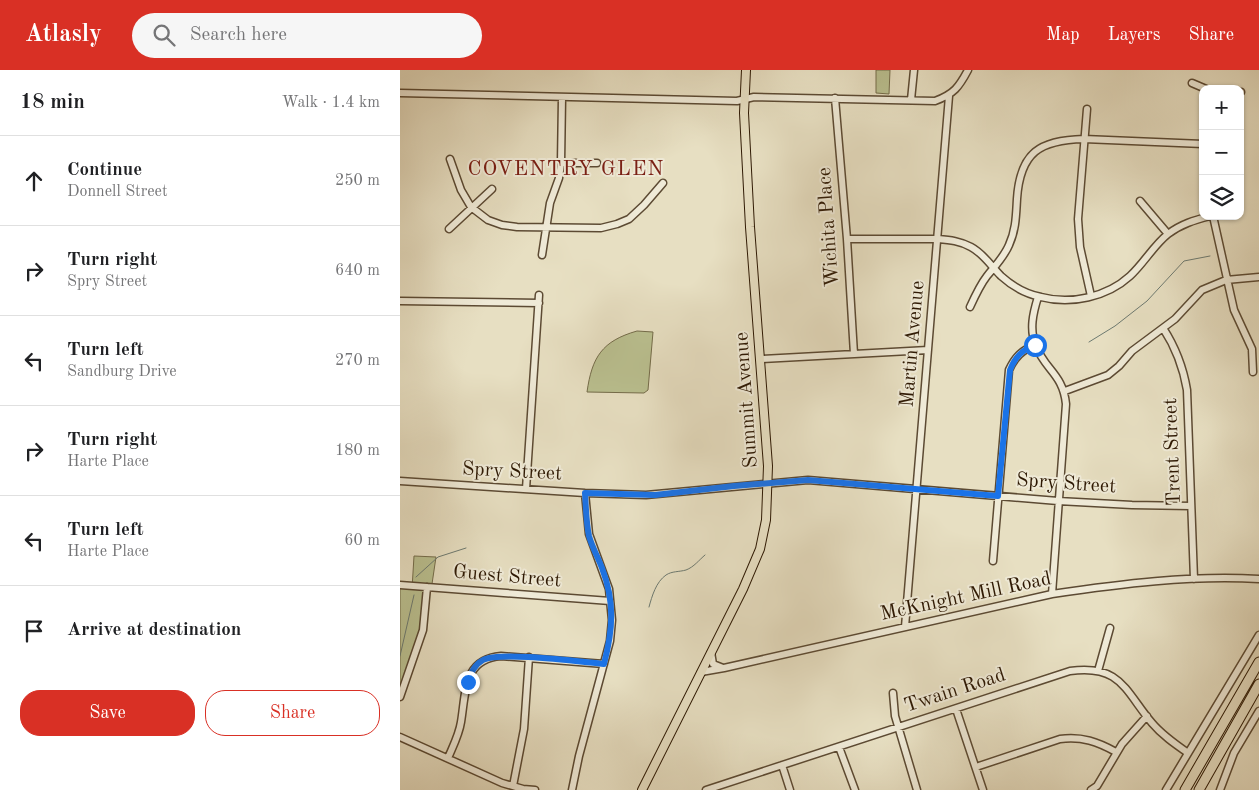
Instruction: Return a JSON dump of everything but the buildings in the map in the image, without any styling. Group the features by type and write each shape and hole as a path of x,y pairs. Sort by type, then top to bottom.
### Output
{"highway":[{"path":"1185,790 1259,662"},
{"path":"1200,789 1259,684"}],"main road":[{"name":"Summit Avenue","path":"642,790 743,587 760,549 767,513 768,483 750,227 744,100 746,70"}],"street":[{"path":"911,100 914,70"},
{"path":"400,93 737,101 754,97 935,101 949,96 962,82 968,70"},
{"path":"1192,82 1199,86"},
{"name":"Martin Avenue","path":"905,626 949,96"},
{"path":"542,255 550,203 559,178 562,98"},
{"name":"Wichita Place","path":"835,98 847,239 854,354"},
{"path":"1087,109 1078,233 1092,296"},
{"path":"970,307 980,287 1004,254 1014,229 1019,182 1028,159 1045,145 1066,140 1084,139 1199,144"},
{"path":"450,159 461,190 471,207 488,220 502,225 517,227 601,228 617,224 629,219 663,183"},
{"path":"561,162 597,163"},
{"path":"449,229 492,189"},
{"path":"1140,201 1168,234"},
{"path":"847,239 952,240 972,247 981,253 1016,288 1038,297 1071,300 1106,292 1130,276 1168,234 1183,224 1199,219"},
{"path":"1212,220 1234,310 1252,349 1253,372"},
{"path":"1065,391 1108,376 1132,351 1175,319 1202,290 1226,280 1259,278"},
{"path":"526,489 539,295"},
{"path":"1038,297 1033,314 1032,328 1035,345 1065,391 1066,404 1052,594"},
{"path":"400,301 539,303"},
{"name":"Trent Street","path":"1163,328 1178,354 1187,390 1194,579"},
{"path":"993,562 1010,370 1015,359 1025,349 1035,345"},
{"path":"760,359 928,350"},
{"name":"Spry Street","path":"400,481 585,493 655,495 808,480 998,496 1132,505 1191,506"},
{"path":"572,790 579,756 610,641 612,620 609,589 589,534 585,493"},
{"name":"McKnight Mill Road","path":"701,672 1052,594 1101,587 1194,579 1259,579"},
{"name":"Guest Street","path":"400,585 610,601"},
{"path":"400,697 423,630 427,587"},
{"path":"1098,671 1110,628"},
{"path":"1166,790 1259,635"},
{"path":"711,651 714,664 724,668"},
{"path":"448,758 458,734 468,682 473,669 483,660 491,657 529,657 604,664"},
{"path":"513,786 524,729 529,657"},
{"name":"Twain Road","path":"706,790 1070,671 1087,669 1098,671 1117,679 1127,689 1151,722 1170,740 1188,753"},
{"path":"893,693 898,727 916,790"},
{"path":"956,709 983,790"},
{"path":"1220,790 1234,753 1259,711"},
{"path":"1091,790 1097,786 1116,752 1131,732 1147,716"},
{"path":"400,736 502,783 535,790"},
{"path":"976,767 1060,738 1084,738 1096,741 1116,752"},
{"path":"839,747 855,790"},
{"path":"782,765 790,790"}],"green space":[{"path":"876,70 890,70 889,94 876,93"},
{"path":"637,331 653,332 648,390 644,393 587,392 592,369 601,352 615,340"},
{"path":"414,556 436,557 432,584 425,584 419,633 400,689 400,588 412,589"}],"waterway":[{"path":"1089,342 1115,326 1147,301 1184,261 1210,256"},
{"path":"416,577 438,557 466,548"},
{"path":"649,607 655,590 666,575 689,569 705,555"},
{"path":"400,656 414,595"}],"district":[{"name":"COVENTRY GLEN","path":"566,169"}],"route":[{"path":"468,682 473,669 483,660 491,657 529,657 604,664 610,641 612,620 609,589 589,534 585,493 655,495 808,480 998,496 1010,370 1015,359 1025,349 1035,345"}]}
